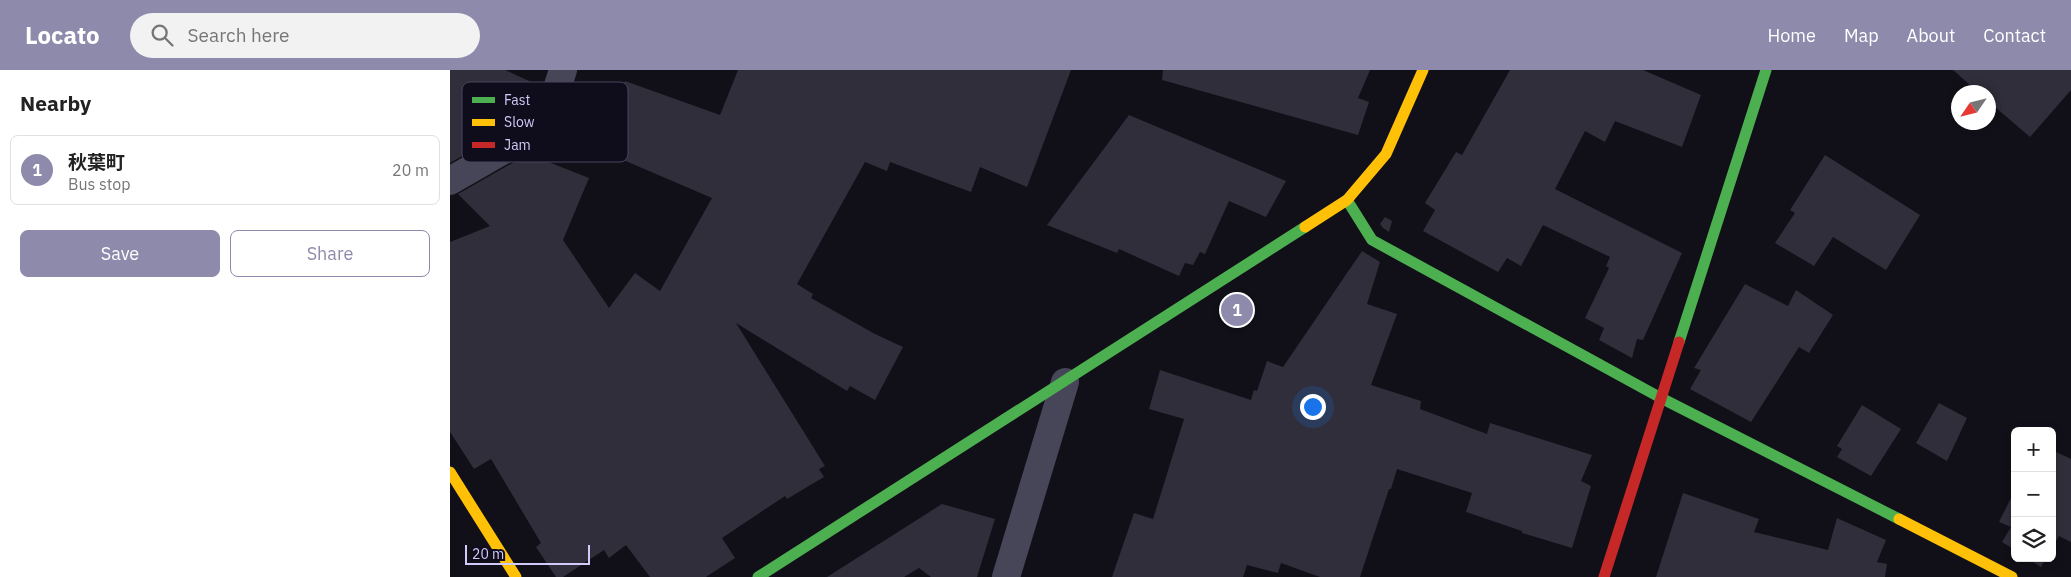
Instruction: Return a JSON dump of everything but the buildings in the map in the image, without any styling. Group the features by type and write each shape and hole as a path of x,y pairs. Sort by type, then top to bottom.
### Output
{"street":[{"path":"559,82 563,70"},
{"path":"758,577 1347,200 1386,154 1423,70"},
{"path":"1604,577 1766,70"},
{"path":"450,181 483,162"},
{"path":"1347,200 1372,240 1661,398 2012,577"},
{"path":"1006,577 1065,382"},
{"path":"450,472 516,577"}],"traffic: fast":[{"path":"1679,342 1766,70"},
{"path":"1347,200 1372,240 1661,398 1899,519"},
{"path":"758,577 1305,227"}],"traffic: slow":[{"path":"1305,227 1347,200 1386,154 1423,70"},
{"path":"450,472 516,577"},
{"path":"1899,519 2012,577"}],"traffic: jam":[{"path":"1604,577 1679,342"}],"place":[{"name":"秋葉町","path":"1237,310"}]}
